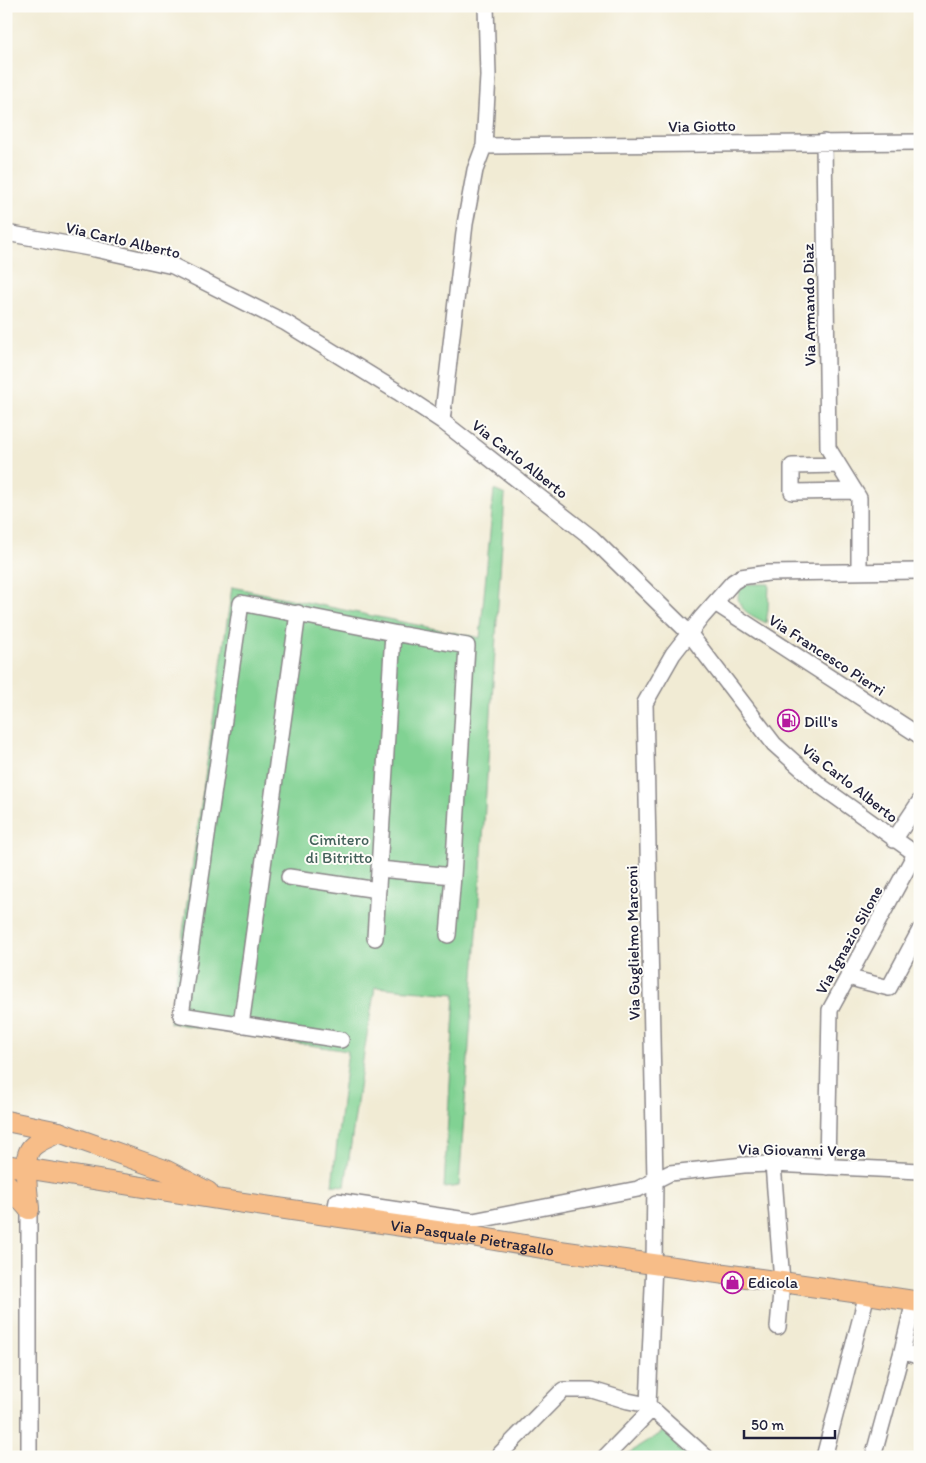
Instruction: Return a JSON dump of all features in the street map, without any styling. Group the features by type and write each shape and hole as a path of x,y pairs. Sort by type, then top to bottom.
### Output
{"main road":[{"path":"6,1121 59,1132 165,1170 223,1200"},
{"path":"29,1209 26,1168 30,1150 37,1143 59,1132"},
{"name":"Via Pasquale Pietragallo","path":"6,1165 334,1216 472,1229 560,1251 917,1302"},
{"path":"29,1209 47,1171"},
{"path":"6,1183 29,1209"}],"street":[{"path":"442,421 465,224 475,170 484,146 488,76 486,6"},
{"name":"Via Armando Diaz","path":"824,142 828,448 858,498 859,572"},
{"name":"Via Giotto","path":"484,146 920,142"},
{"name":"Via Carlo Alberto","path":"6,233 95,249 173,266 286,323 442,421 592,538 688,633 774,744 822,787 917,856"},
{"path":"838,465 792,466 792,492 854,491"},
{"name":"Via Guglielmo Marconi","path":"648,1405 654,1264 655,1180 645,703 673,654 688,633 733,582 741,577 768,573 920,571"},
{"path":"341,1040 181,1015 241,603 467,646 448,935"},
{"name":"Via Francesco Pierri","path":"715,603 920,736"},
{"path":"241,1025 298,613"},
{"path":"375,938 393,633"},
{"path":"894,840 920,801"},
{"name":"Via Ignazio Silone","path":"827,1167 830,1010 917,856"},
{"path":"380,870 453,876"},
{"path":"289,877 378,890"},
{"path":"849,976 889,988 920,930"},
{"path":"773,1164 782,1282 778,1327"},
{"name":"Via Giovanni Verga","path":"472,1229 638,1189 670,1173 744,1165 773,1164 920,1171"},
{"path":"29,1209 29,1457"},
{"path":"824,1457 867,1294"},
{"path":"873,1457 917,1302"},
{"path":"902,1351 920,1357"},
{"path":"497,1457 563,1390 592,1390 648,1405 706,1457"},
{"path":"605,1457 648,1413 648,1405"}],"green space":[{"name":"Cimitero di Bitritto","path":"494,490 505,495 459,1186 444,1188 455,994 375,987 345,1186 332,1185 348,1051 170,1023 232,587 480,638"},
{"path":"748,584 769,584 766,623 748,613 741,606 738,596 740,590"},
{"path":"666,1430 695,1457 626,1457 626,1455"}],"place":[{"name":"Dill's","path":"788,721"},
{"name":"Edicola","path":"732,1282"}]}
